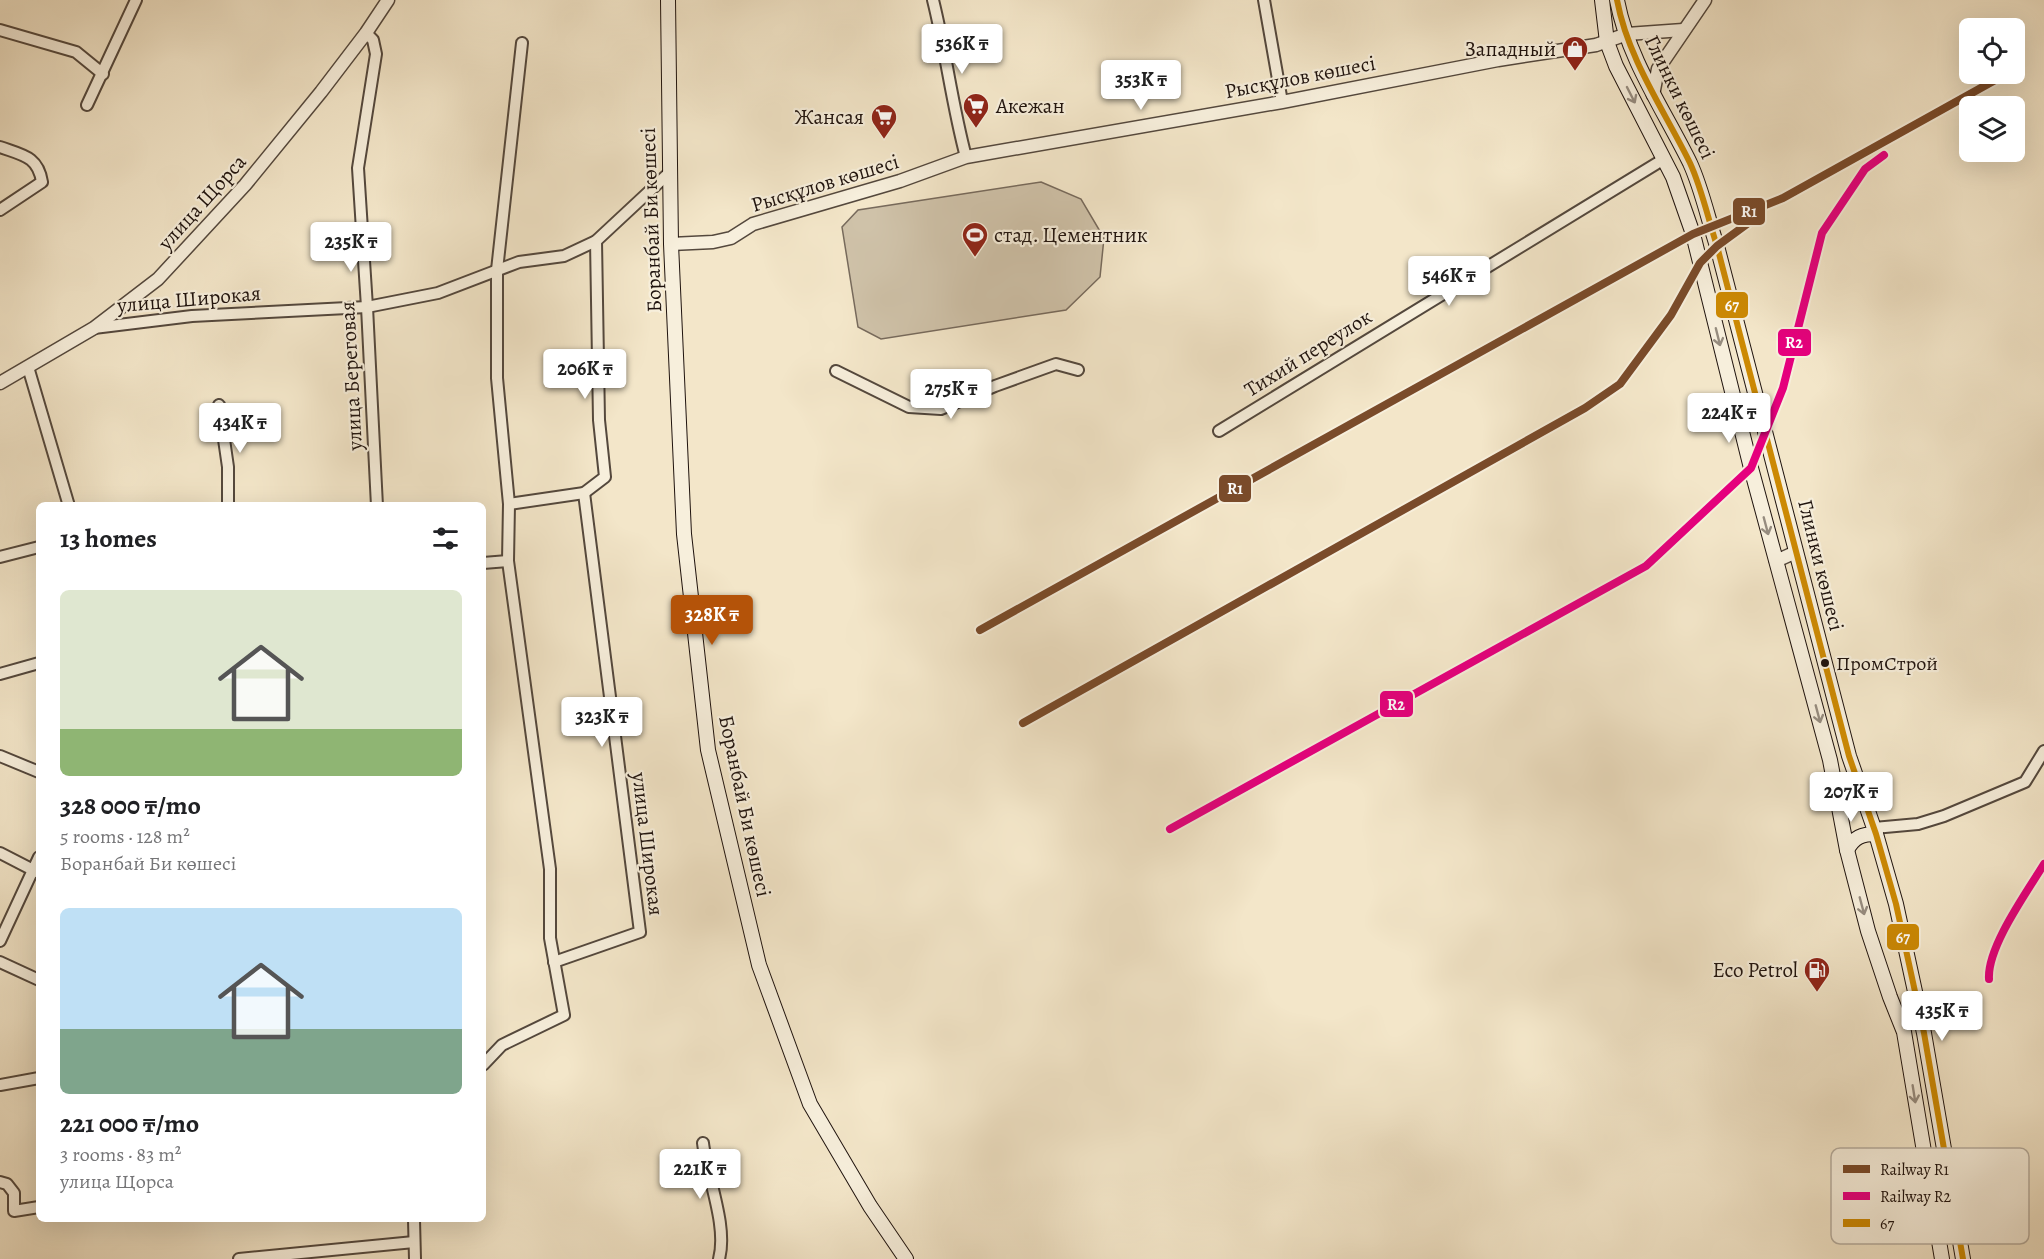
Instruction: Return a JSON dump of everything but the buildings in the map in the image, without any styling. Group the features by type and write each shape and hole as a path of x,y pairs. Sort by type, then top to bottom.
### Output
{"main road":[{"name":"Боранбай Би көшесі","path":"668,0 671,244 684,534 708,750 759,965 810,1104 870,1206 906,1259"},
{"name":"Глинки көшесі","path":"1602,0 1606,42 1676,184 1698,254 1776,561 1830,760 1847,850 1868,931 1904,1032 1923,1148"},
{"name":"Глинки көшесі","path":"1617,0 1627,34 1653,95 1691,165 1717,246 1849,756 1875,831 1896,904 1924,1033 1944,1148"},
{"path":"1847,850 1859,837 1875,831"},
{"path":"1881,972 1894,976 1909,970"},
{"name":"Глинки көшесі","path":"1939,1244 1942,1259"},
{"name":"Глинки көшесі","path":"1960,1244 1963,1259"}],"street":[{"path":"87,105 136,0"},
{"name":"улица Щорса","path":"0,383 94,328 158,279 245,185 321,92 388,0"},
{"path":"933,0 943,42 955,114 966,157"},
{"path":"1264,0 1282,102"},
{"path":"1653,95 1658,69 1705,0"},
{"path":"0,30 76,52 103,74"},
{"name":"Рысқұлов көшесі","path":"671,244 713,242 730,238 753,224 900,181 966,157 1606,42 1627,34 1683,30"},
{"name":"улица Береговая","path":"366,33 373,40 376,54 358,168 368,307 377,502"},
{"path":"486,1062 502,1045 564,1015 550,938 550,869 508,561 509,504 497,378 497,270 522,43"},
{"path":"0,147 28,157 40,171 42,182 0,210"},
{"name":"Тихий переулок","path":"1219,431 1664,159"},
{"name":"улица Широкая","path":"94,328 192,316 368,307 438,293 519,262 564,256 596,241 669,173"},
{"path":"1676,184 1694,175"},
{"path":"509,504 584,493 604,477 599,420 596,241"},
{"path":"836,370 909,407 941,409 1056,364 1078,370"},
{"path":"28,367 68,502"},
{"path":"219,405 228,467 228,502"},
{"name":"улица Широкая","path":"554,962 640,932 584,493"},
{"path":"0,557 36,548"},
{"path":"1776,561 1796,552"},
{"path":"486,564 508,561"},
{"path":"0,674 36,664"},
{"path":"1875,831 1918,824 1944,816 2025,782 2044,751"},
{"path":"0,756 36,771"},
{"path":"0,853 36,872 0,941"},
{"path":"0,962 36,979"},
{"path":"0,1084 36,1078"},
{"path":"703,1143 719,1216 721,1252 719,1259"},
{"path":"0,1182 7,1184 14,1193 14,1211 36,1207"},
{"path":"414,1222 415,1259"},
{"path":"239,1259 414,1242"}],"shaded area":[{"name":"стад. Цементник","path":"1041,182 1081,199 1104,238 1100,277 1066,310 881,339 858,327 842,227 858,210"}],"rail line":[{"name":"R1","path":"980,630 1693,234 1783,198 1988,84"},
{"name":"R2","path":"1170,829 1646,566 1751,468 1783,388 1822,233 1865,169 1884,155"},
{"name":"R1","path":"1023,723 1585,408 1620,384 1671,315 1700,263 1717,246 1747,224"},
{"name":"R2","path":"1989,979 1994,951 2001,936 2044,864"}],"transit line":[{"name":"67","path":"1617,0 1622,22 1638,64 1690,163 1717,246 1849,756 1876,834 1896,904 1924,1033 1944,1148"},
{"name":"67","path":"1960,1244 1963,1259"}],"place":[{"name":"Западный","path":"1575,72"},
{"name":"Акежан","path":"976,129"},
{"name":"Жансая","path":"884,140"},
{"name":"стад. Цементник","path":"975,258"},
{"name":"ПромСтрой","path":"1825,663"},
{"name":"Eco Petrol","path":"1817,993"}]}
